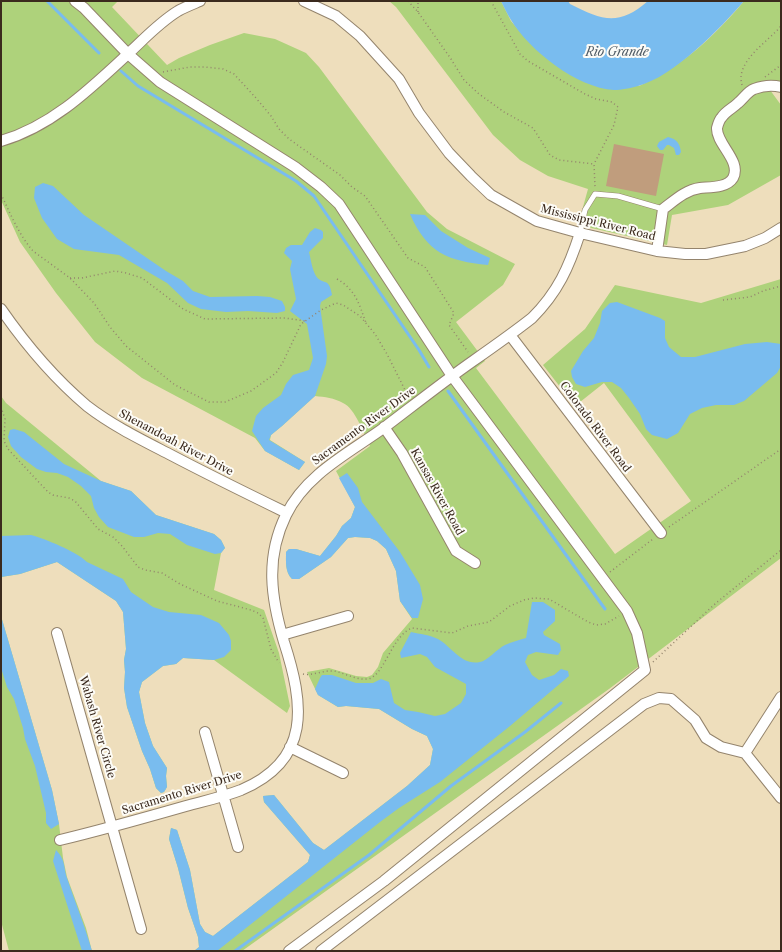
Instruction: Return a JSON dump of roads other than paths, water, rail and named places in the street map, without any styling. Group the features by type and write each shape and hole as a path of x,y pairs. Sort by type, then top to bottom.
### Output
{"street":[{"path":"75,1 84,8 128,54 160,82 295,167 321,187 339,204 452,376 627,612 637,633 645,670 384,881 289,951"},
{"path":"1,141 12,138 53,116 84,94 157,26 178,11 200,1"},
{"name":"Mississippi River Road","path":"304,1 336,16 360,36 399,79 419,113 449,153 471,176 491,195 537,221 580,233 657,251 685,254 706,254 746,246 765,238 781,228"},
{"path":"657,251 663,209 689,191 717,187 728,183 733,179 736,169 718,134 717,128 722,116 738,104 752,89 765,86 781,87"},
{"name":"Sacramento River Drive","path":"60,840 112,827 243,789 270,773 284,759 298,724 299,704 290,659 275,607 272,566 274,548 287,514 305,487 325,468 384,427 532,318 556,290 575,248 580,233"},
{"name":"Shenandoah River Drive","path":"1,309 36,356 64,385 88,406 120,428 287,514"},
{"name":"Colorado River Road","path":"510,335 661,533"},
{"name":"Kansas River Road","path":"384,427 402,453 456,551 475,563"},
{"path":"282,635 348,616"},
{"name":"Wabash River Circle","path":"58,633 140,929"},
{"path":"745,753 781,697"},
{"path":"321,951 644,704 659,698 671,699 695,720 706,738 721,747 745,753 781,798"},
{"path":"205,732 238,847"},
{"path":"290,747 343,773"}],"lane":[{"path":"580,233 585,210 595,194 618,196 663,209"}],"water":[{"name":"Rio Grande","path":"501,1 568,1 570,4 591,14 601,17 619,18 628,15 648,1 744,1 696,50 666,73 652,81 638,86 614,90 600,88 585,82 555,66 519,32"},
{"path":"668,137 674,139 679,144 681,152 679,155 676,155 674,148 669,145 667,145 663,150 660,150 657,146 659,142"},
{"path":"43,183 53,186 84,215 183,281 193,291 210,297 270,297 282,301 285,311 277,313 248,311 226,312 201,309 188,303 167,283 119,255 74,249 57,239 42,218 34,198 35,187"},
{"path":"410,214 425,215 441,231 468,248 490,258 488,265 461,261 440,253 424,238"},
{"path":"315,228 323,232 323,238 309,252 312,264 316,276 321,281 329,285 332,295 321,302 320,306 327,356 326,364 315,396 271,435 269,440 305,462 299,470 265,451 252,431 256,416 263,408 281,395 286,384 293,375 309,370 313,358 307,324 290,311 296,299 290,269 292,261 284,253 286,248 291,245 302,245 310,232"},
{"path":"617,302 665,321 665,338 669,347 681,357 695,357 745,344 767,342 781,344 781,366 777,373 744,401 734,405 716,405 702,408 690,414 678,433 667,439 652,435 646,429 640,414 621,388 612,382 602,382 585,387 576,384 572,377 571,371 583,351 594,338 600,323 602,311 610,303"},
{"path":"14,429 24,432 64,464 101,481 131,491 156,515 214,534 221,540 225,548 221,553 215,554 187,545 170,534 158,533 144,537 134,537 108,527 99,517 94,508 91,496 81,486 68,477 37,469 21,457 11,446 8,437 10,430"},
{"path":"347,473 358,488 362,502 400,552 420,585 423,599 418,618 412,618 400,601 396,571 386,549 377,541 370,538 348,538 331,557 299,579 292,579 288,573 286,567 286,552 289,549 296,549 320,556 342,526 351,518 355,507 339,478"},
{"path":"31,535 52,542 76,554 87,562 123,579 131,592 153,607 169,612 201,615 219,623 229,635 231,650 224,657 214,660 183,658 176,664 163,666 142,682 139,692 145,723 153,746 167,768 167,787 164,792 161,793 156,788 127,707 124,688 124,660 126,649 123,612 116,601 57,562 20,574 1,577 1,536"},
{"path":"532,602 543,602 555,610 555,621 543,632 544,635 560,644 561,650 558,655 536,652 528,655 525,662 532,675 539,680 554,675 561,669 568,671 569,676 440,782 380,822 217,951 194,951 199,947 198,937 188,908 169,839 171,828 177,830 190,870 200,924 205,932 213,936 308,862 310,855 264,802 263,796 274,795 313,843 324,850 407,786 430,765 433,749 427,736 412,729 379,709 346,706 338,707 318,695 315,689 322,675 332,675 356,683 373,683 381,679 389,682 394,703 405,710 435,716 445,714 461,703 466,694 466,684 435,667 427,657 420,654 401,658 400,653 411,632 438,639 462,659 480,662 505,645 526,638"},
{"path":"1,616 52,790 59,824 51,829 46,823 46,813 35,766 25,739 14,699 7,687 2,671"},
{"path":"56,850 63,860 67,878 92,951 82,951 53,861"}],"waterway":[{"path":"47,1 99,53"},
{"path":"121,71 138,86 296,181 314,196 429,367"},
{"path":"448,391 605,609"},
{"path":"235,951 369,855 451,786 525,732 561,703"}]}
